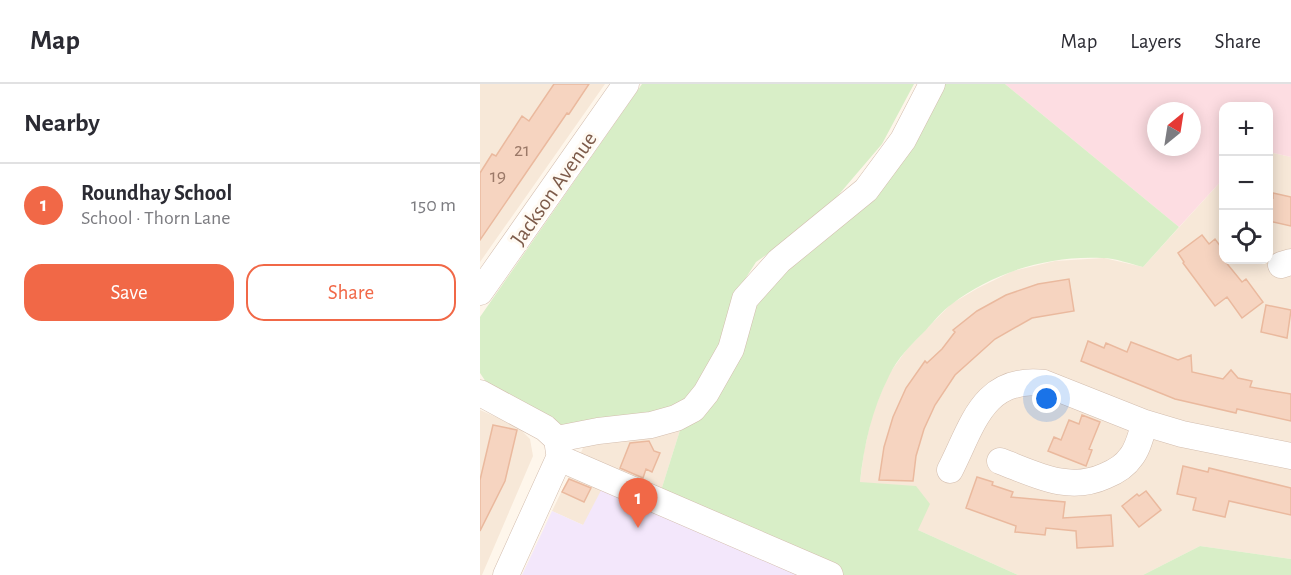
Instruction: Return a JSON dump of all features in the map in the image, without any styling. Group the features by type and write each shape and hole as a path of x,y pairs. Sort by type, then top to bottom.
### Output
{"street":[{"name":"Jackson Avenue","path":"480,292 626,84"},
{"path":"506,575 558,448 598,430 651,425 676,418 693,409 706,393 731,349 746,299 779,261 866,190 903,140 932,84"},
{"path":"950,470 982,407 994,394 1009,385 1027,381 1044,383 1145,423 1182,434 1291,456"},
{"path":"480,393 545,428 558,448 830,575"},
{"path":"1000,461 1048,479 1071,484 1094,481 1115,472 1132,457 1145,423"}],"shaded area":[{"path":"480,84 605,84 480,262"},
{"path":"1005,84 1291,84 1291,157 1273,153 1273,102 1219,102 1219,183 1179,227"},
{"path":"1273,153 1291,157 1291,559 1200,546 1143,575 1018,575 918,530 860,482 873,412 889,374 907,349 951,304 1013,271 1055,261 1104,258 1143,267 1219,183 1219,264 1273,264"},
{"path":"480,410 517,426 530,439 533,456 482,575 480,575"},
{"path":"681,427 659,497 583,525 552,511 587,440"},
{"path":"609,475 839,575 522,575 552,511 583,525"}],"green space":[{"path":"642,84 914,84 882,144 817,220 756,262 735,295 754,305 787,263 846,223 873,197 943,84 1005,84 1179,227 1143,267 1107,258 1062,259 1023,268 985,283 938,316 892,369 870,427 860,482 916,486 930,504 918,530 1018,575 839,575 659,497 681,427 587,440 488,385 480,373 480,317"},
{"path":"1200,546 1291,559 1291,575 1143,575"}],"building":[{"path":"554,84 589,84 480,240 480,173 492,154 496,156 522,116 529,121"},
{"path":"1273,193 1291,197 1291,226 1273,222"},
{"path":"1202,235 1209,244 1215,239 1219,244 1219,264 1227,264 1242,282 1246,279 1263,302 1242,318 1227,297 1215,306 1178,253"},
{"path":"1069,279 1074,311 1032,318 995,339 955,375 935,405 924,429 916,456 913,481 879,480 884,447 893,417 906,388 925,361 927,363 942,349 955,332 953,330 977,311 1006,295 1038,284"},
{"path":"1266,305 1291,310 1287,338 1261,332"},
{"path":"1088,341 1104,348 1106,343 1127,352 1131,342 1178,360 1191,355 1192,372 1223,379 1231,370 1238,378 1252,381 1250,387 1291,394 1291,421 1237,409 1236,413 1175,399 1081,361"},
{"path":"1082,415 1100,422 1089,449 1092,450 1086,466 1048,451 1054,437 1061,440 1069,420 1079,424"},
{"path":"493,425 517,430 505,481 480,531 480,480"},
{"path":"649,441 654,451 660,453 652,472 646,469 643,478 620,468 630,443"},
{"path":"1183,466 1208,472 1209,468 1291,488 1291,515 1229,501 1225,517 1193,510 1196,498 1177,494"},
{"path":"977,477 1013,492 1011,497 1065,502 1063,518 1111,515 1113,546 1077,548 1076,531 1046,528 1045,535 1015,532 1016,526 966,508"},
{"path":"569,479 591,488 584,502 562,492"},
{"path":"1146,491 1161,510 1139,527 1122,506 1137,494 1139,496"}],"place":[{"name":"Roundhay School","path":"638,528"}]}
